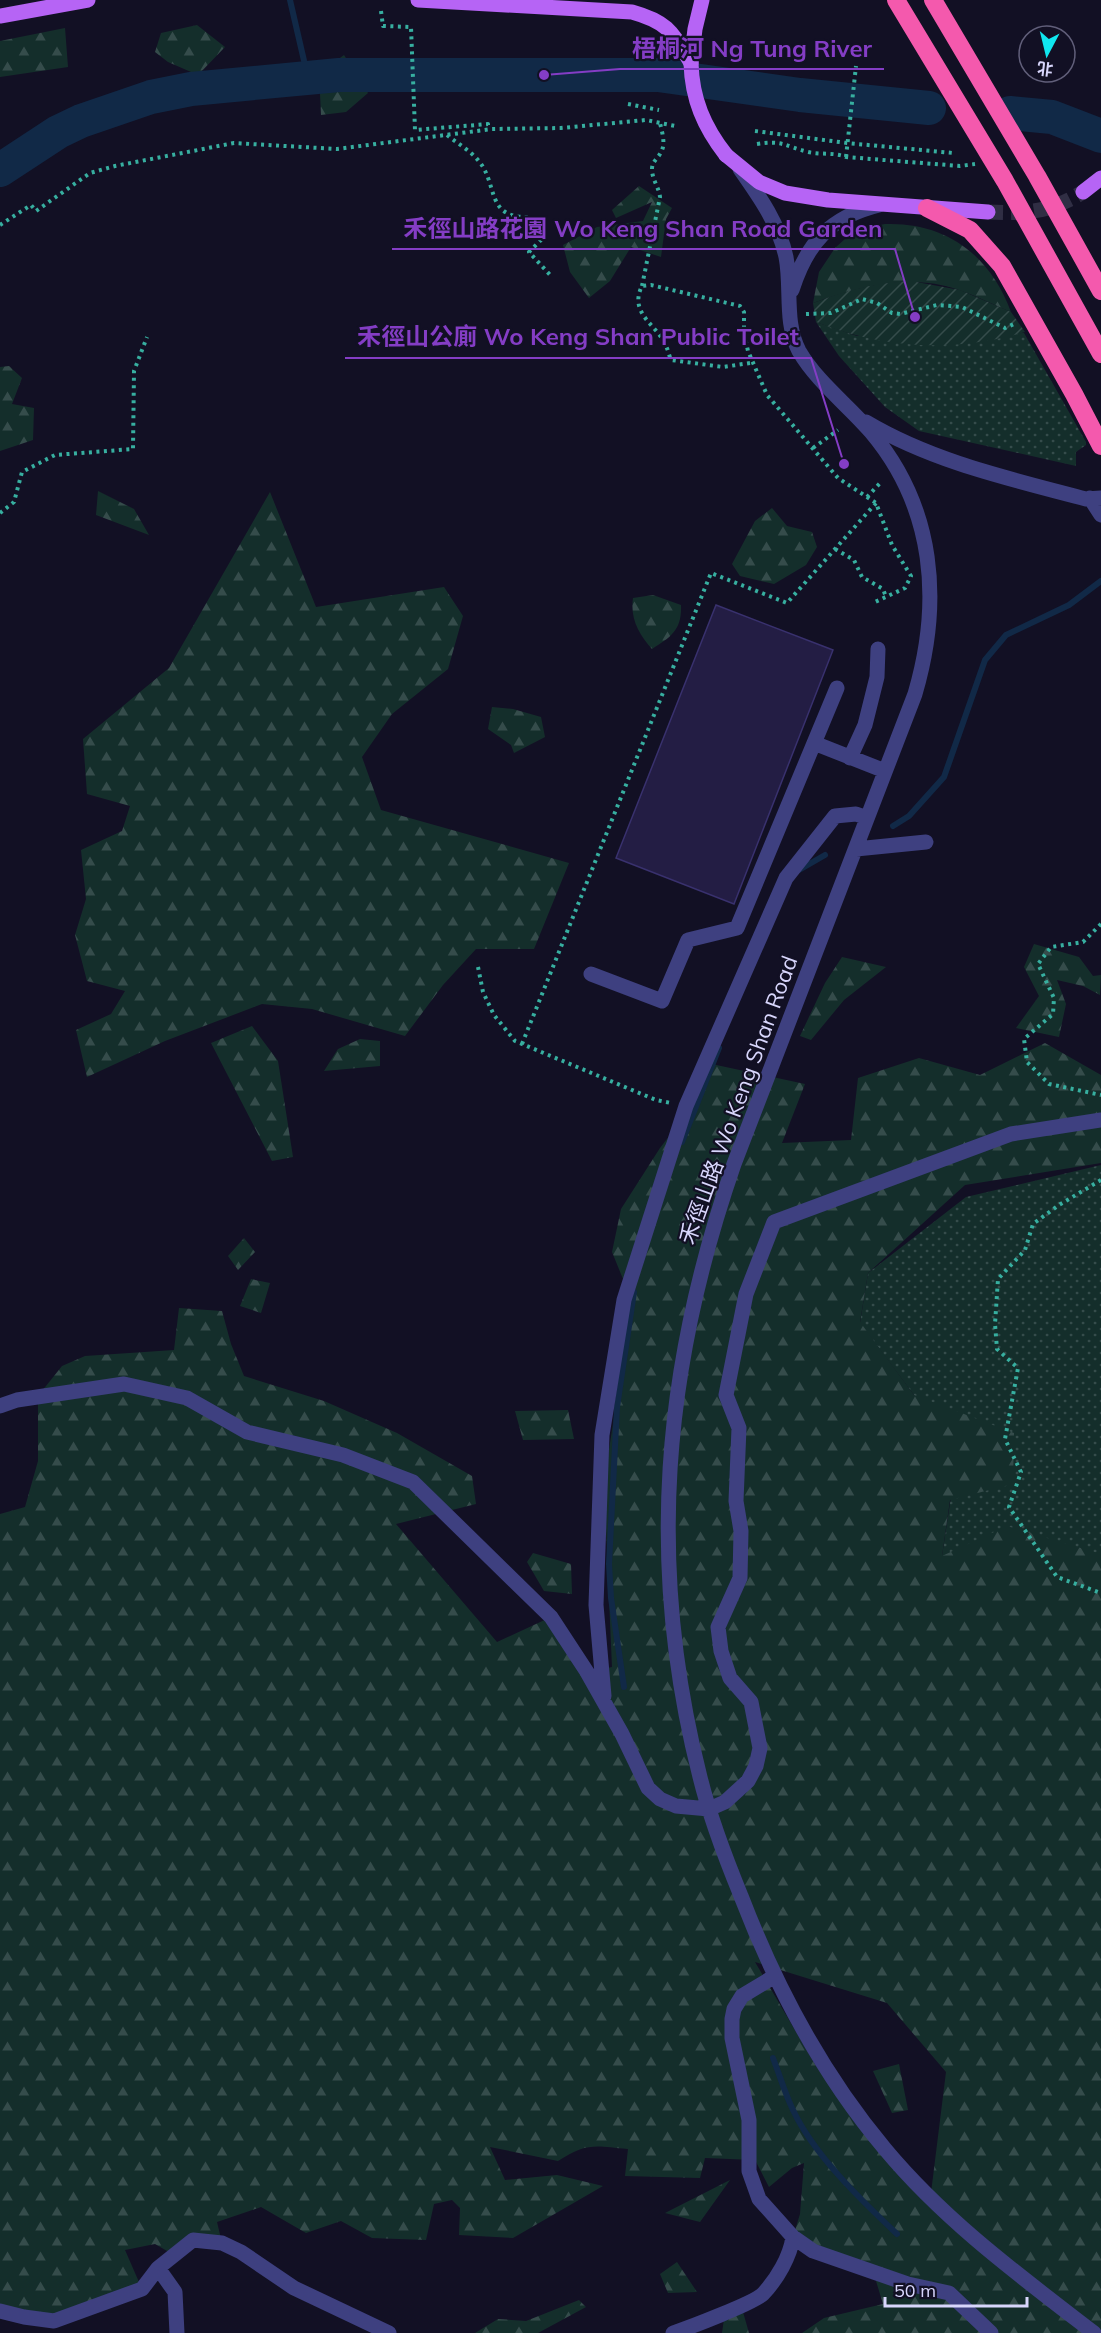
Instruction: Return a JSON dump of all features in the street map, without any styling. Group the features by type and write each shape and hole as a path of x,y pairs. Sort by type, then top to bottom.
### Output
{"highway":[{"path":"896,0 1005,181 1101,354"},
{"path":"933,0 1037,176 1101,291"},
{"path":"927,208 970,230 992,252 1074,394 1101,446"}],"main road":[{"path":"0,16 88,0"},
{"path":"418,0 632,12 653,18 671,31 691,63"},
{"path":"507,4 543,0"},
{"path":"702,0 695,29 691,63 697,106 713,138 726,155 759,182 785,193 807,197 988,212"},
{"path":"1083,192 1101,178"}],"street":[{"name":"禾徑山路 Wo Keng Shan Road","path":"739,167 760,198 779,234 786,256 794,339 799,350 821,379 872,433 900,476 917,516 929,565 931,609 926,650 915,694 720,1206 694,1296 677,1387 669,1489 671,1599 682,1696 709,1809 750,1921 794,2014 829,2073 870,2131 907,2174 999,2259 1094,2333"},
{"name":"禾徑山路 Wo Keng Shan Road","path":"789,302 801,264 818,238 849,215 885,204"},
{"path":"849,409 895,439 931,454 1042,487 1096,498 1101,515"},
{"path":"850,758 866,725 877,677 878,649"},
{"path":"591,974 662,1001 688,940 737,928 837,688"},
{"path":"814,742 885,771"},
{"path":"604,1702 596,1605 602,1435 624,1300 686,1106 786,878 835,816 856,814 867,818"},
{"path":"856,849 926,842"},
{"path":"0,1406 17,1400 124,1384 187,1398 247,1432 343,1455 413,1482 552,1617 622,1734 648,1788 660,1798 676,1806 709,1809 725,1802 748,1781 756,1766 760,1748 752,1701 730,1678 721,1651 718,1627 741,1578 741,1531 736,1501 739,1428 726,1395 746,1294 774,1222 1011,1134 1101,1120"},
{"path":"775,1976 748,1991 737,2002 732,2019 732,2038 749,2120 749,2171 759,2199 793,2237 813,2251 908,2284 950,2293 991,2333"},
{"path":"673,2333 690,2328 761,2295 785,2262 793,2237"},
{"path":"0,2311 54,2321 142,2289 158,2268 193,2241 222,2243 241,2252 294,2288 389,2333"},
{"path":"158,2268 175,2292 177,2333"}],"path":[{"path":"381,11 383,26 411,27 415,130 488,124 488,129"},
{"path":"846,157 856,66"},
{"path":"628,104 659,111"},
{"path":"0,225 31,205 36,211 90,173 234,143 337,149 488,129 561,128 646,120 675,126"},
{"path":"660,123 662,152 652,167 653,179 660,197 642,286 638,294 639,306 650,325 666,344 670,360 723,367 750,363"},
{"path":"755,131 953,153"},
{"path":"447,134 478,159 486,172 493,198 507,214 515,218 528,217 542,239 529,252 550,276"},
{"path":"757,144 786,143 809,152 838,154 846,157 960,166 978,164"},
{"path":"642,286 651,285 740,306 744,312 744,333 748,351 767,395 838,478 876,502 892,545 911,576 905,588 875,602"},
{"path":"806,314 831,313 862,299 877,303 892,313 910,313 937,305 962,307 1005,328 1019,321"},
{"path":"0,513 14,502 22,472 55,455 133,449 134,371 147,337"},
{"path":"813,448 838,430"},
{"path":"867,497 881,482"},
{"path":"522,1044 711,573 787,603 876,502"},
{"path":"835,549 854,560 861,577 883,590 886,597"},
{"path":"1101,924 1083,942 1051,947 1038,963 1054,998 1053,1014 1024,1039 1027,1062 1049,1084 1101,1095"},
{"path":"478,967 483,992 494,1014 515,1041 657,1100 686,1106"},
{"path":"1101,1180 1059,1205 1033,1224 1025,1250 998,1279 995,1324 997,1349 1018,1368 1005,1439 1021,1472 1009,1507 1057,1577 1101,1593"}],"green space":[{"path":"197,25 225,47 198,75 168,62 155,52 161,33"},
{"path":"65,28 68,67 0,77 0,41"},
{"path":"344,55 368,93 346,112 321,115 320,93 329,66"},
{"path":"639,186 672,208 666,219 661,257 631,247 610,281 589,298 570,272 563,245 597,227 643,221 652,202 616,218 612,210"},
{"path":"885,224 927,229 963,246 991,274 1011,312 959,290 922,282 867,287 813,303 819,272 835,248 855,230"},
{"path":"911,281 960,290 1011,312 1025,332 972,343 920,345 868,338 816,322 813,303 861,288"},
{"path":"816,322 857,336 1024,333 1086,442 1086,445 1076,452 1076,466 919,431 885,407 839,356"},
{"path":"9,366 22,378 12,404 34,408 33,440 0,451 0,367"},
{"path":"98,491 134,509 149,535 96,515"},
{"path":"270,492 316,607 444,587 463,616 448,669 392,714 362,757 381,810 569,863 534,949 476,949 443,985 405,1036 312,1009 262,1004 165,1041 87,1077 76,1030 111,1014 125,991 87,981 75,935 86,899 81,850 122,831 130,806 87,794 83,739 169,668"},
{"path":"772,508 787,526 812,532 817,547 806,565 774,584 740,576 732,564 755,521"},
{"path":"653,595 681,605 681,614 674,632 652,649 636,626 632,606 633,598"},
{"path":"492,707 513,709 541,717 545,737 514,753 511,745 488,729"},
{"path":"1034,944 1079,957 1093,976 1101,975 1100,995 1083,986 1057,980 1066,1004 1059,1037 1016,1028 1039,996 1024,967"},
{"path":"842,957 886,967 844,1000 811,1040 800,1036 825,983"},
{"path":"252,1026 278,1061 293,1157 272,1161 211,1043"},
{"path":"360,1039 380,1041 380,1066 324,1071 338,1049"},
{"path":"1045,1043 1101,1075 1101,1163 965,1185 868,1273 860,1322 914,1395 1014,1433 1013,1484 950,1500 942,1556 1007,1526 1101,1554 1101,2333 802,2333 824,2318 883,2304 873,2271 793,2237 800,2214 804,2163 792,2168 769,2187 755,2160 705,2158 700,2178 625,2176 628,2149 599,2146 584,2148 558,2161 490,2147 505,2180 557,2175 603,2186 513,2238 459,2235 460,2208 452,2200 434,2204 426,2240 372,2238 341,2221 306,2233 261,2207 217,2222 222,2243 193,2241 174,2255 155,2244 125,2250 142,2289 45,2320 0,2310 0,1514 25,1507 38,1461 38,1396 62,1366 85,1356 174,1350 179,1308 222,1311 231,1344 244,1376 324,1401 397,1433 472,1476 476,1504 396,1524 497,1642 551,1617 587,1672 612,1667 604,1482 632,1301 612,1252 621,1209 660,1148 690,1109 707,1063 805,1084 782,1143 851,1140 858,1078 919,1058 980,1075","holes":["755,1962 887,2003 946,2072 930,2201 816,2066"]},
{"path":"1101,1165 1101,1556 942,1556 952,1490 914,1395 860,1323 868,1273 966,1197"},
{"path":"244,1238 255,1252 238,1270 228,1256"},
{"path":"251,1279 270,1283 261,1313 240,1306"},
{"path":"568,1410 574,1439 523,1440 515,1411"},
{"path":"533,1553 571,1564 572,1594 544,1591 527,1562"},
{"path":"899,2064 908,2110 892,2113 873,2071"},
{"path":"730,2180 700,2222 665,2213"},
{"path":"677,2262 697,2292 668,2293 660,2274"},
{"path":"579,2300 586,2307 538,2333 475,2333 498,2319 526,2321"},
{"path":"741,2305 749,2333 722,2333 725,2312"}],"building":[{"path":"716,605 833,650 734,904 616,858"}],"waterway":[{"path":"290,0 308,78"},
{"path":"0,170 58,132 81,121 151,97 191,89 339,75 658,75 800,95 929,108"},
{"path":"1010,113 1052,117 1101,136"},
{"path":"893,826 909,816 944,777 985,660 1006,635 1069,605 1101,581"},
{"path":"799,870 825,855"},
{"path":"682,1142 719,1048"},
{"path":"624,1687 611,1598 609,1564 617,1407 634,1292"},
{"path":"773,2058 790,2104 813,2144 854,2192 897,2234"}],"tunnel":[{"path":"988,212 1014,213 1049,208 1083,192"}],"place":[{"name":"梧桐河 Ng Tung River","path":"544,75"},
{"name":"禾徑山路花園 Wo Keng Shan Road Garden","path":"915,317"},
{"name":"禾徑山公廁 Wo Keng Shan Public Toilet","path":"844,464"}]}
